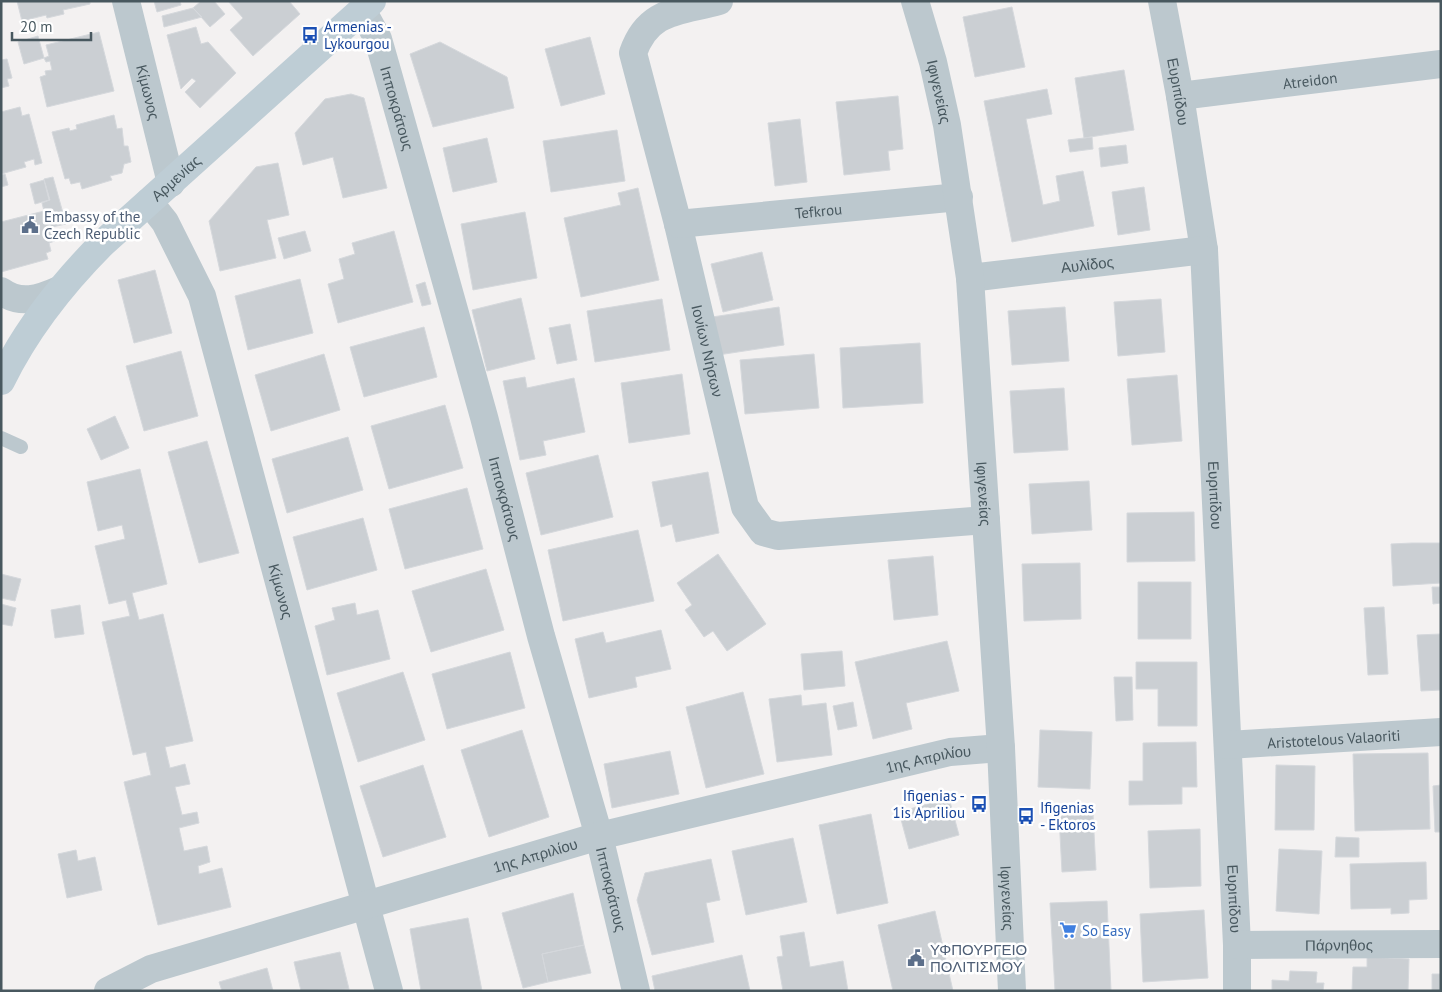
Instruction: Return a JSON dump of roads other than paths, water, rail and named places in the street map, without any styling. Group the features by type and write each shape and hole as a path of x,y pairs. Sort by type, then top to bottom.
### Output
{"main road":[{"name":"Αρμενίας","path":"2,375 30,330 59,290 103,243 367,6"}],"street":[{"name":"Κίμωνος","path":"126,1 171,183"},
{"name":"Ιονίων Νήσων","path":"719,1 666,14 651,22 638,38 632,53 678,224 745,507 763,532 778,536 986,520"},
{"name":"Ιφιγενείας","path":"915,1 939,89 959,197 970,278 1001,748 1012,991"},
{"name":"Ευριπίδου","path":"1162,1 1180,96 1204,250 1237,945 1237,991"},
{"name":"Ιπποκράτους","path":"367,6 482,408 541,636 599,836 636,991"},
{"name":"Atreidon","path":"1180,96 1441,64"},
{"name":"Tefkrou","path":"678,224 959,197"},
{"name":"Κίμωνος","path":"149,202 165,222 202,296 389,991"},
{"name":"Αυλίδος","path":"970,278 1204,250"},
{"path":"1,291 22,300 42,298 59,290"},
{"name":"Aristotelous Valaoriti","path":"1228,745 1441,732"},
{"name":"1ης Απριλίου","path":"108,991 151,969 599,836 950,752 1001,748"},
{"name":"Πάρνηθος","path":"1237,945 1441,944"}],"lane":[{"path":"1,438 21,447"}],"place":[{"name":"Armenias - Lykourgou","path":"310,35"},
{"name":"Embassy of the Czech Republic","path":"30,225"},
{"name":"Ifigenias - 1is Apriliou","path":"979,804"},
{"name":"Ifigenias - Ektoros","path":"1026,816"},
{"name":"So Easy","path":"1068,930"},
{"name":"ΥΦΠΟΥΡΓΕΙΟ ΠΟΛΙΤΙΣΜΟΥ","path":"916,958"}]}
